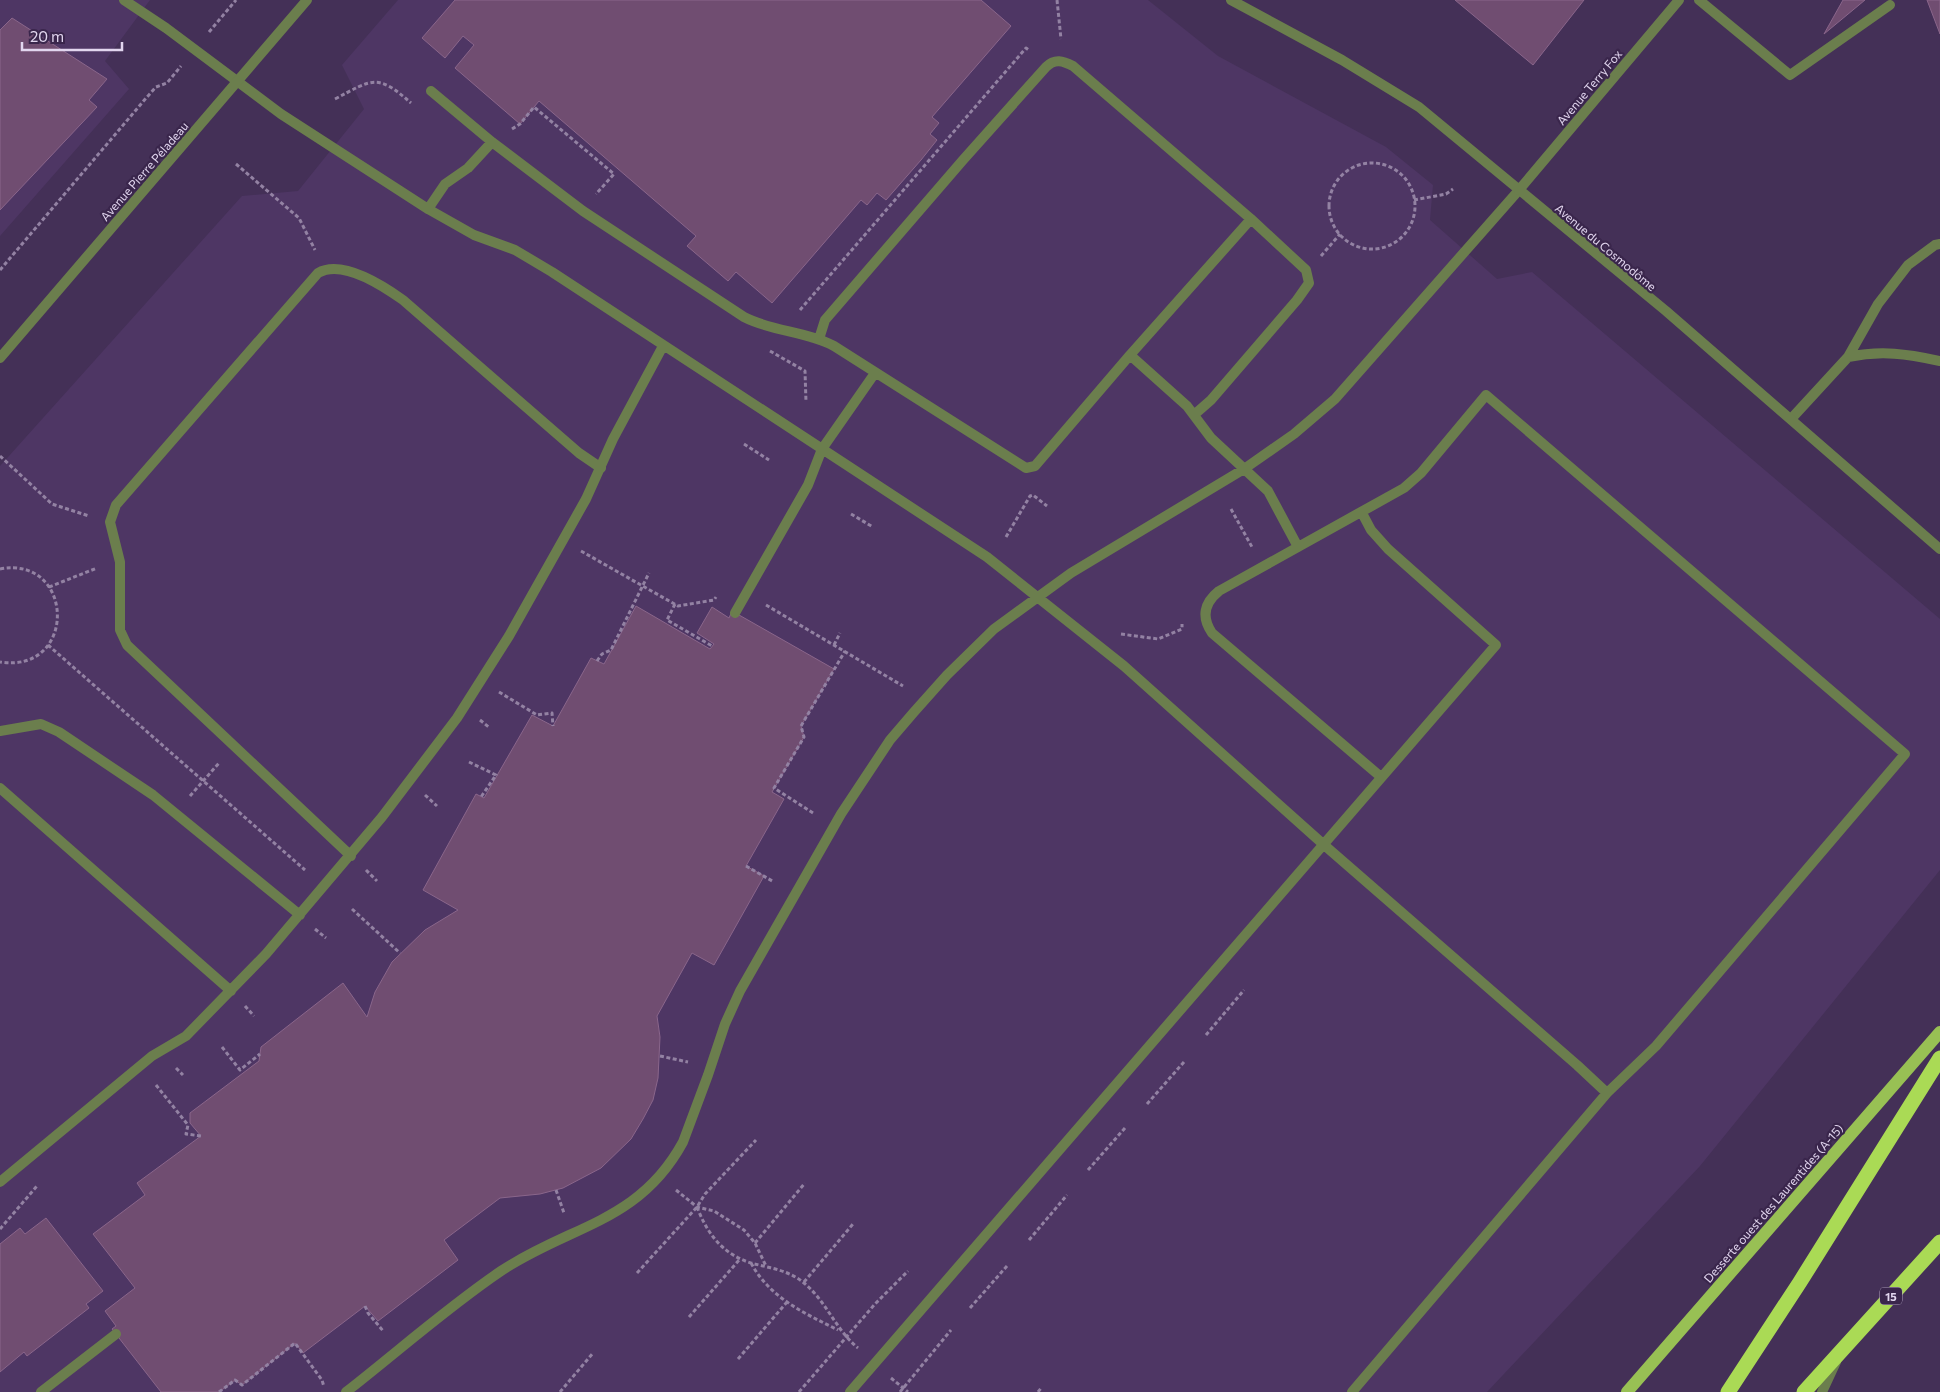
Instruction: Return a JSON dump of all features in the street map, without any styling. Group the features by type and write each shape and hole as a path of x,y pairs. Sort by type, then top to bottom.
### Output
{"highway":[{"path":"1728,1392 1800,1282 1940,1058"},
{"name":"15","path":"1804,1392 1940,1242"}],"main road":[{"name":"Desserte ouest des Laurentides (A-15)","path":"1627,1392 1940,1032"}],"street":[{"path":"124,0 166,28 237,82 428,209 474,235 515,250 527,257 987,557 1124,666 1323,844 1570,1058 1607,1093"},
{"name":"Avenue Pierre Péladeau","path":"0,358 307,0"},
{"name":"Avenue du Cosmodôme","path":"1231,0 1342,60 1419,107 1791,419 1940,549"},
{"name":"Avenue Terry Fox","path":"346,1392 500,1272 611,1215 639,1197 663,1174 683,1142 731,1009 859,785 890,740 947,675 994,628 1072,573 1244,469 1294,434 1326,408 1519,190 1679,0"},
{"path":"1699,0 1790,75 1890,5"},
{"path":"819,339 825,320 962,160 1046,67 1056,60 1063,61 1073,66 1306,270 1309,283 1298,300 1217,393 1195,414"},
{"path":"431,91 492,142 583,211 744,317 767,327 819,339 875,372 1020,465 1032,468 1250,219"},
{"path":"428,209 445,184 468,168 492,142"},
{"path":"1791,419 1848,357 1878,304 1908,265 1935,245 1940,244"},
{"path":"351,856 127,645 120,630 120,562 110,522 116,505 318,273 324,269 345,269 397,296 579,454 600,468"},
{"path":"0,1182 145,1061 186,1036 231,992 351,856 430,755 483,679 561,547 633,400 663,346"},
{"path":"1848,357 1871,352 1895,353 1940,361"},
{"path":"1130,356 1195,414 1211,438 1268,491 1298,546"},
{"path":"735,613 808,485 822,449 875,372"},
{"path":"1352,1392 1607,1093 1656,1046 1679,1020 1905,754 1486,395 1414,481 1362,513 1298,546 1212,597 1208,602 1205,612 1207,625 1223,642 1381,778"},
{"path":"850,1392 1496,645 1388,548 1371,530 1362,513"},
{"path":"0,731 41,724 59,732 153,795 300,915"},
{"path":"0,788 231,992"},
{"path":"41,1392 116,1334"},
{"path":"1822,1392 1842,1350"}],"path":[{"path":"217,22 236,0"},
{"path":"1057,0 1061,42"},
{"path":"799,311 1026,48"},
{"path":"335,99 376,82 390,85 415,107"},
{"path":"0,270 156,87"},
{"path":"492,142 520,124 534,107 614,174 592,198"},
{"path":"921,160 926,164"},
{"path":"1376,163 1395,170 1406,179 1414,200 1413,218 1408,229 1399,239 1388,246 1362,247 1350,242 1340,234 1330,216 1330,195 1340,177 1356,166 1376,163"},
{"path":"236,164 299,218 324,269"},
{"path":"1414,200 1446,194 1453,189"},
{"path":"1318,260 1340,234"},
{"path":"744,444 769,460"},
{"path":"0,456 52,504 110,522"},
{"path":"1006,537 1030,496 1033,495 1047,506"},
{"path":"1230,509 1241,528"},
{"path":"851,514 873,527"},
{"path":"583,552 678,606 714,600 718,592"},
{"path":"0,662 18,663 42,652 56,629 59,612 49,587 28,571 1,568"},
{"path":"49,587 98,568"},
{"path":"597,660 602,654 611,650 649,573"},
{"path":"675,604 667,620 712,646"},
{"path":"766,604 903,686"},
{"path":"1118,634 1158,639 1165,638 1182,629 1182,620"},
{"path":"834,645 840,633"},
{"path":"48,645 305,870"},
{"path":"814,813 774,788 804,737 801,726 845,651"},
{"path":"498,692 537,715 552,713 553,726"},
{"path":"184,803 221,761"},
{"path":"469,762 496,776 481,797"},
{"path":"746,866 774,882"},
{"path":"352,909 400,953"},
{"path":"1206,1036 1244,990"},
{"path":"222,1047 240,1070 260,1054"},
{"path":"660,1056 688,1062"},
{"path":"1147,1104 1184,1062"},
{"path":"156,1085 188,1125 186,1134 201,1136"},
{"path":"1088,1170 1125,1128"},
{"path":"637,1274 697,1207 706,1194 756,1140"},
{"path":"755,1243 805,1183"},
{"path":"0,1229 37,1186"},
{"path":"674,1188 697,1207 706,1226 720,1247 740,1259 766,1266 804,1282 821,1299 839,1330 860,1350"},
{"path":"556,1190 564,1213"},
{"path":"1029,1240 1067,1196"},
{"path":"697,1207 714,1211 729,1218 744,1230 755,1243 766,1266"},
{"path":"804,1282 853,1224"},
{"path":"689,1318 740,1259"},
{"path":"751,1263 759,1278 794,1308 839,1330"},
{"path":"970,1308 1007,1266"},
{"path":"799,1392 908,1271"},
{"path":"738,1359 787,1302"},
{"path":"365,1306 368,1313 384,1332"},
{"path":"900,1392 952,1330"},
{"path":"219,1392 235,1380 242,1385 295,1343 322,1380"},
{"path":"560,1392 593,1353"},
{"path":"889,1376 908,1392"},
{"path":"1038,1392 1042,1387"}],"shaded area":[{"path":"0,0 150,0 105,61 129,89 0,236"},
{"path":"398,0 1148,0 1218,56 1386,147 1433,185 1430,220 1497,279 1532,272 1940,619 1940,870 1700,1166 1487,1392 0,1392 0,466 242,196 298,191 364,109 342,65"}],"building":[{"path":"455,0 981,0 1011,26 932,117 939,123 930,134 937,140 921,160 886,200 877,193 867,205 861,200 772,303 736,272 728,281 687,246 696,236 539,101 520,124 455,68 474,45 463,36 445,58 422,38"},
{"path":"1455,0 1584,0 1533,65"},
{"path":"1843,0 1865,0 1824,34"},
{"path":"1927,0 1940,0 1940,34"},
{"path":"12,18 107,79 89,100 97,107 0,210 0,30"},
{"path":"636,606 710,649 714,644 697,633 712,607 729,618 732,611 834,669 801,726 804,737 772,792 784,799 746,866 764,876 714,965 692,953 657,1016 660,1037 658,1078 653,1100 631,1139 601,1168 563,1188 540,1194 500,1198 444,1240 458,1260 378,1321 365,1306 303,1353 295,1343 242,1385 235,1380 219,1392 161,1392 112,1329 116,1326 105,1311 135,1288 93,1234 145,1195 137,1183 201,1136 190,1123 190,1113 259,1061 261,1047 343,983 367,1017 375,992 392,962 425,930 458,910 423,890 476,794 484,798 532,715 553,726 591,658 604,664"},
{"path":"46,1218 103,1291 86,1304 89,1308 27,1356 24,1352 0,1372 0,1244 20,1228 25,1234"}]}
